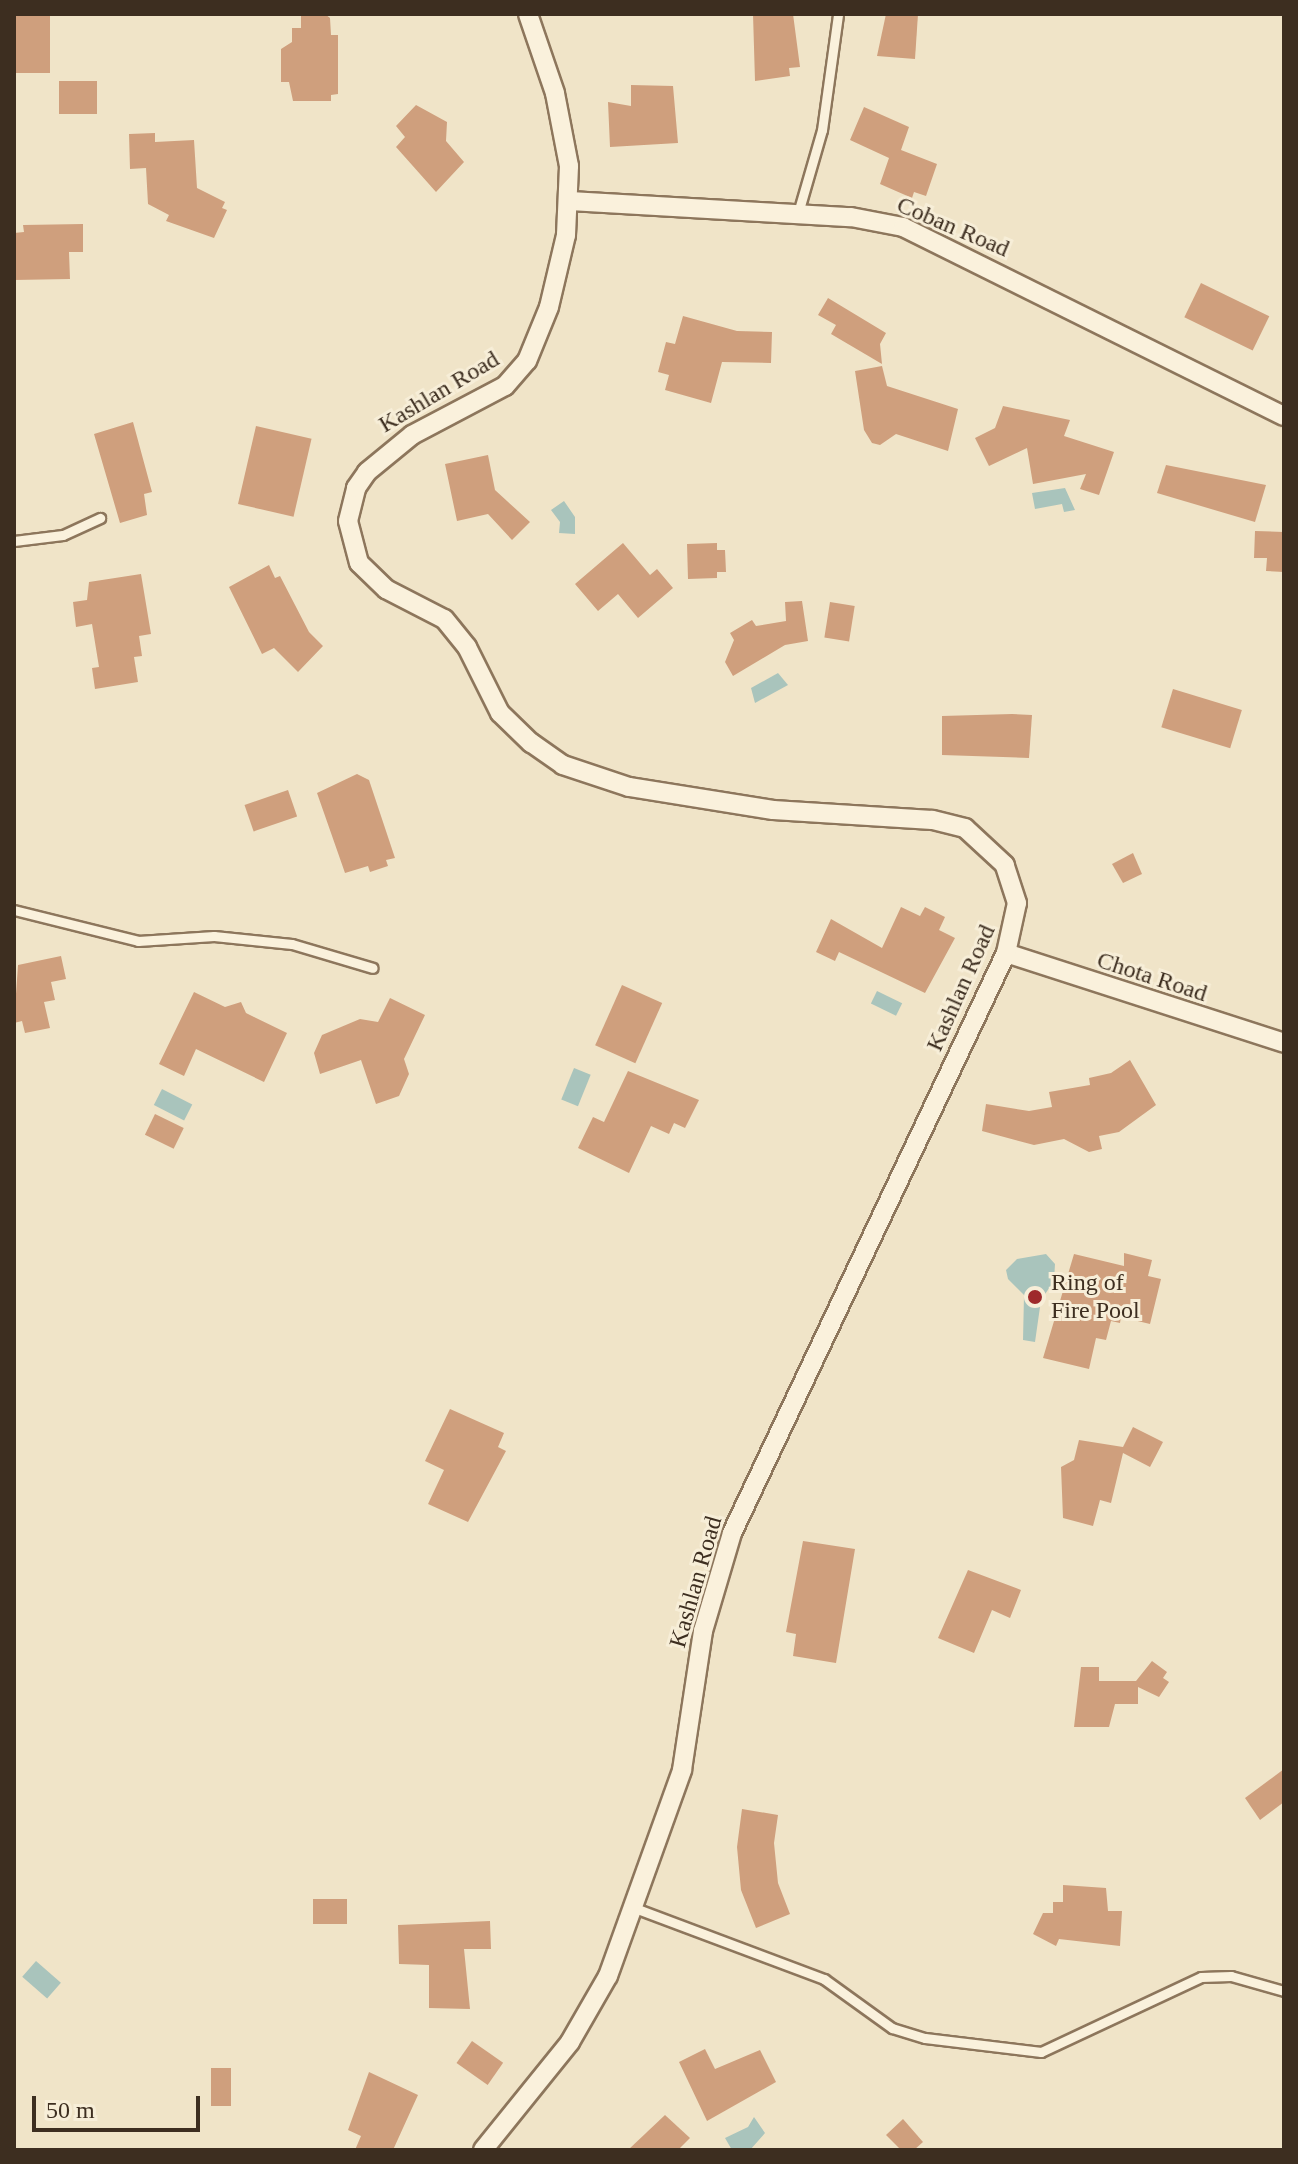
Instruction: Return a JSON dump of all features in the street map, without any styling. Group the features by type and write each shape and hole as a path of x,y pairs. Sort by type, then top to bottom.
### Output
{"street":[{"name":"Kashlan Road","path":"483,2150 579,2029 608,1976 635,1908 682,1770 703,1631 732,1533 1006,953 1017,923 1012,879 992,849 965,828 932,820 759,808 629,787 563,765 531,743 500,713 457,633 431,610 386,589 359,563 348,521 356,488 367,472 412,435 505,386 527,361 549,307 570,201 559,110 528,14"},
{"name":"Coban Road","path":"570,201 798,213 903,227 1284,416"},
{"name":"Chota Road","path":"1006,953 1284,1043"}],"lane":[{"path":"798,213 822,130 838,14"},
{"path":"14,541 63,535 100,518"},
{"path":"14,910 138,941 184,935 292,944 373,968"},
{"path":"635,1908 824,1979 892,2028 925,2038 1041,2052 1201,1977 1231,1976 1284,1991"}],"water":[{"path":"1065,488 1075,510 1064,512 1062,504 1035,509 1032,493"},
{"path":"564,501 575,517 575,534 559,533 560,522 551,510"},
{"path":"778,673 788,685 755,703 751,688"},
{"path":"877,991 902,1003 896,1016 871,1004"},
{"path":"574,1068 591,1075 578,1106 561,1100"},
{"path":"162,1089 192,1104 184,1120 154,1105"},
{"name":"Ring of Fire Pool","path":"1046,1254 1055,1264 1054,1281 1041,1300 1035,1342 1023,1340 1024,1295 1008,1279 1006,1270 1017,1259"},
{"path":"36,1961 61,1983 47,1998 22,1977"},
{"path":"754,2117 765,2133 750,2150 732,2150 725,2138 748,2127"}],"building":[{"path":"14,14 50,14 50,73 14,73"},
{"path":"301,14 325,14 330,18 331,35 338,35 338,94 331,95 331,101 293,101 289,82 281,82 281,49 292,42 292,28 301,28"},
{"path":"753,14 793,14 800,67 789,68 790,76 755,81"},
{"path":"886,14 918,14 915,59 877,56"},
{"path":"59,81 97,81 97,114 59,114"},
{"path":"631,85 673,86 678,143 610,147 608,102 631,106"},
{"path":"416,105 447,122 446,141 464,162 436,192 396,147 405,137 396,126"},
{"path":"864,107 909,127 901,150 937,164 926,196 914,192 912,198 880,184 889,158 850,140"},
{"path":"155,133 155,142 194,140 197,188 225,202 222,208 227,210 214,238 166,221 169,215 148,204 146,168 130,169 129,134"},
{"path":"83,224 83,252 69,252 70,279 14,280 14,233 24,232 23,225"},
{"path":"1201,283 1269,316 1253,350 1184,317"},
{"path":"828,298 886,333 880,344 882,364 831,334 836,325 818,315"},
{"path":"683,316 737,331 772,332 771,363 722,362 711,403 665,390 669,375 658,372 666,342 675,344"},
{"path":"882,366 887,386 958,409 948,451 896,434 880,445 872,443 864,430 855,371"},
{"path":"1003,406 1070,420 1064,436 1114,452 1099,495 1080,489 1086,474 1033,484 1027,448 989,466 975,438 995,428"},
{"path":"133,422 152,492 144,494 147,515 120,523 94,434"},
{"path":"256,426 312,439 294,517 238,504"},
{"path":"488,455 495,490 530,522 512,540 488,514 457,521 445,464"},
{"path":"1166,465 1266,485 1255,522 1157,493"},
{"path":"1255,531 1284,532 1284,572 1266,571 1267,558 1254,558"},
{"path":"623,543 650,575 657,569 673,588 638,618 618,594 598,611 575,584"},
{"path":"717,543 717,550 725,550 726,572 717,572 717,578 688,579 687,544"},
{"path":"269,565 275,578 280,576 309,632 323,646 298,672 274,648 262,654 229,587"},
{"path":"141,574 151,634 139,636 142,656 134,657 138,682 95,689 92,668 99,667 92,624 76,627 73,602 87,600 89,582"},
{"path":"802,601 808,641 785,645 733,676 725,662 734,640 730,633 752,620 756,626 786,621 785,602"},
{"path":"830,602 855,606 849,641 824,638"},
{"path":"1173,689 1242,710 1230,748 1161,727"},
{"path":"1032,715 1029,758 942,755 942,716"},
{"path":"357,774 369,780 395,858 386,860 388,866 370,872 368,866 345,873 317,793"},
{"path":"288,790 297,816 254,831 245,805"},
{"path":"1133,853 1142,874 1123,883 1112,864"},
{"path":"901,907 920,916 925,907 945,917 939,930 955,938 925,993 839,952 835,961 816,952 831,919 882,948"},
{"path":"61,956 66,979 51,982 55,1000 44,1002 50,1028 25,1033 22,1021 14,1023 18,965"},
{"path":"622,985 662,1003 635,1063 595,1045"},
{"path":"194,992 225,1007 241,1002 246,1013 287,1033 264,1082 196,1049 184,1076 159,1064"},
{"path":"390,998 425,1015 404,1059 409,1074 399,1096 376,1104 361,1060 320,1074 314,1053 322,1035 360,1019 378,1022"},
{"path":"1130,1060 1156,1105 1119,1132 1099,1136 1102,1149 1089,1152 1064,1139 1034,1145 982,1131 986,1104 1029,1111 1052,1107 1049,1092 1090,1085 1089,1078 1111,1073"},
{"path":"628,1071 699,1100 685,1128 674,1123 669,1134 651,1126 629,1173 578,1148 593,1117 604,1122"},
{"path":"155,1114 184,1128 174,1149 145,1135"},
{"path":"1124,1253 1152,1260 1148,1276 1161,1279 1150,1324 1121,1317 1120,1323 1111,1321 1106,1340 1096,1338 1089,1369 1043,1358 1074,1254 1124,1266"},
{"path":"450,1409 504,1433 498,1447 506,1451 468,1522 428,1504 444,1470 425,1461"},
{"path":"1133,1427 1163,1442 1150,1467 1123,1453 1111,1503 1100,1500 1093,1526 1063,1518 1061,1467 1074,1460 1079,1440 1123,1447"},
{"path":"803,1541 855,1549 836,1663 793,1656 796,1634 786,1632"},
{"path":"968,1570 1021,1590 1010,1618 992,1610 974,1653 938,1638"},
{"path":"1152,1661 1167,1672 1163,1678 1169,1682 1159,1697 1138,1687 1138,1704 1115,1704 1109,1727 1074,1727 1081,1667 1099,1667 1099,1681 1136,1681"},
{"path":"1284,1769 1284,1802 1260,1820 1245,1798"},
{"path":"742,1809 778,1815 774,1843 778,1883 790,1914 756,1928 741,1890 737,1847"},
{"path":"1063,1885 1106,1888 1108,1911 1122,1911 1120,1946 1059,1939 1056,1946 1033,1934 1043,1913 1053,1913 1053,1902 1063,1902"},
{"path":"313,1899 347,1899 347,1924 313,1924"},
{"path":"490,1921 491,1949 464,1949 470,2009 429,2008 429,1965 399,1964 398,1925"},
{"path":"472,2041 503,2063 488,2085 457,2063"},
{"path":"705,2049 715,2069 760,2050 776,2082 707,2121 679,2062"},
{"path":"211,2068 231,2068 231,2106 211,2106"},
{"path":"369,2072 418,2095 393,2150 355,2150 361,2136 348,2130"},
{"path":"665,2115 690,2138 678,2150 628,2150"},
{"path":"903,2119 923,2142 914,2150 901,2150 886,2135"}],"place":[{"name":"Ring of Fire Pool","path":"1035,1297"}]}
